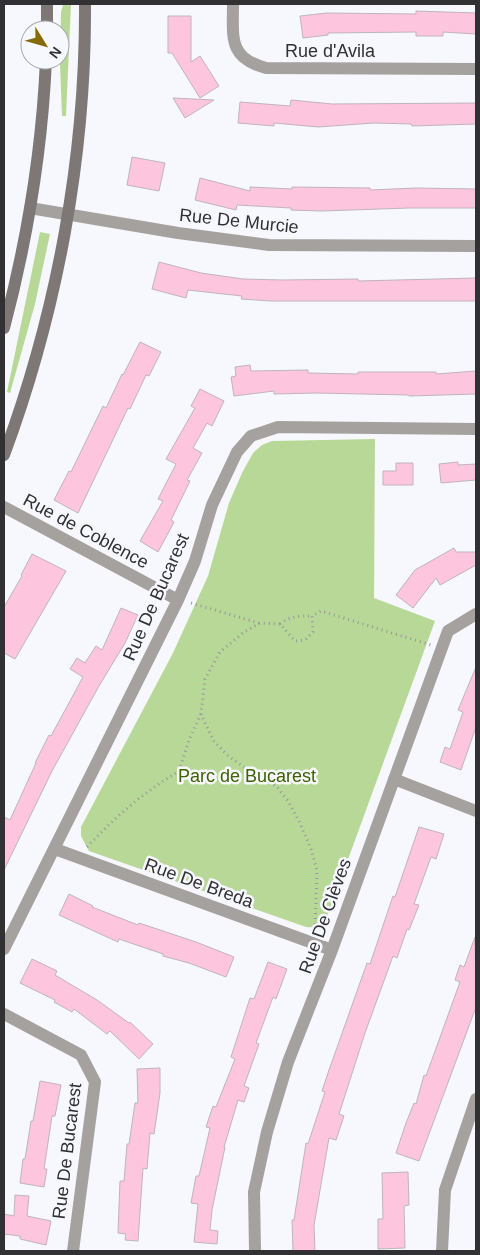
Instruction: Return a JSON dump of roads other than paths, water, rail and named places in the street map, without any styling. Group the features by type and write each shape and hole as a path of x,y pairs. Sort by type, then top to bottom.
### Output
{"main road":[{"path":"47,4 47,20"},
{"path":"4,455 40,342 67,214 81,106 85,4"},
{"path":"4,328 30,208 42,118 45,70"}],"street":[{"name":"Rue d'Avila","path":"233,4 234,44 240,55 252,64 259,66 283,69 476,69"},
{"name":"Rue De Murcie","path":"30,208 269,245 476,246"},
{"name":"Rue De Bucarest","path":"4,949 178,600 195,561 212,505 237,452 251,436 278,428 476,429"},
{"name":"Rue de Coblence","path":"4,507 178,600"},
{"name":"Rue De Clèves","path":"255,1251 254,1192 267,1132 288,1062 332,950 448,631 476,614"},
{"path":"394,779 476,811"},
{"name":"Rue De Breda","path":"55,849 332,950"},
{"name":"Rue De Bucarest","path":"4,1014 81,1055 95,1082 73,1251"},
{"path":"442,1251 445,1190 476,1099"}],"park label":[{"name":"Parc de Bucarest","path":"247,776"}]}
